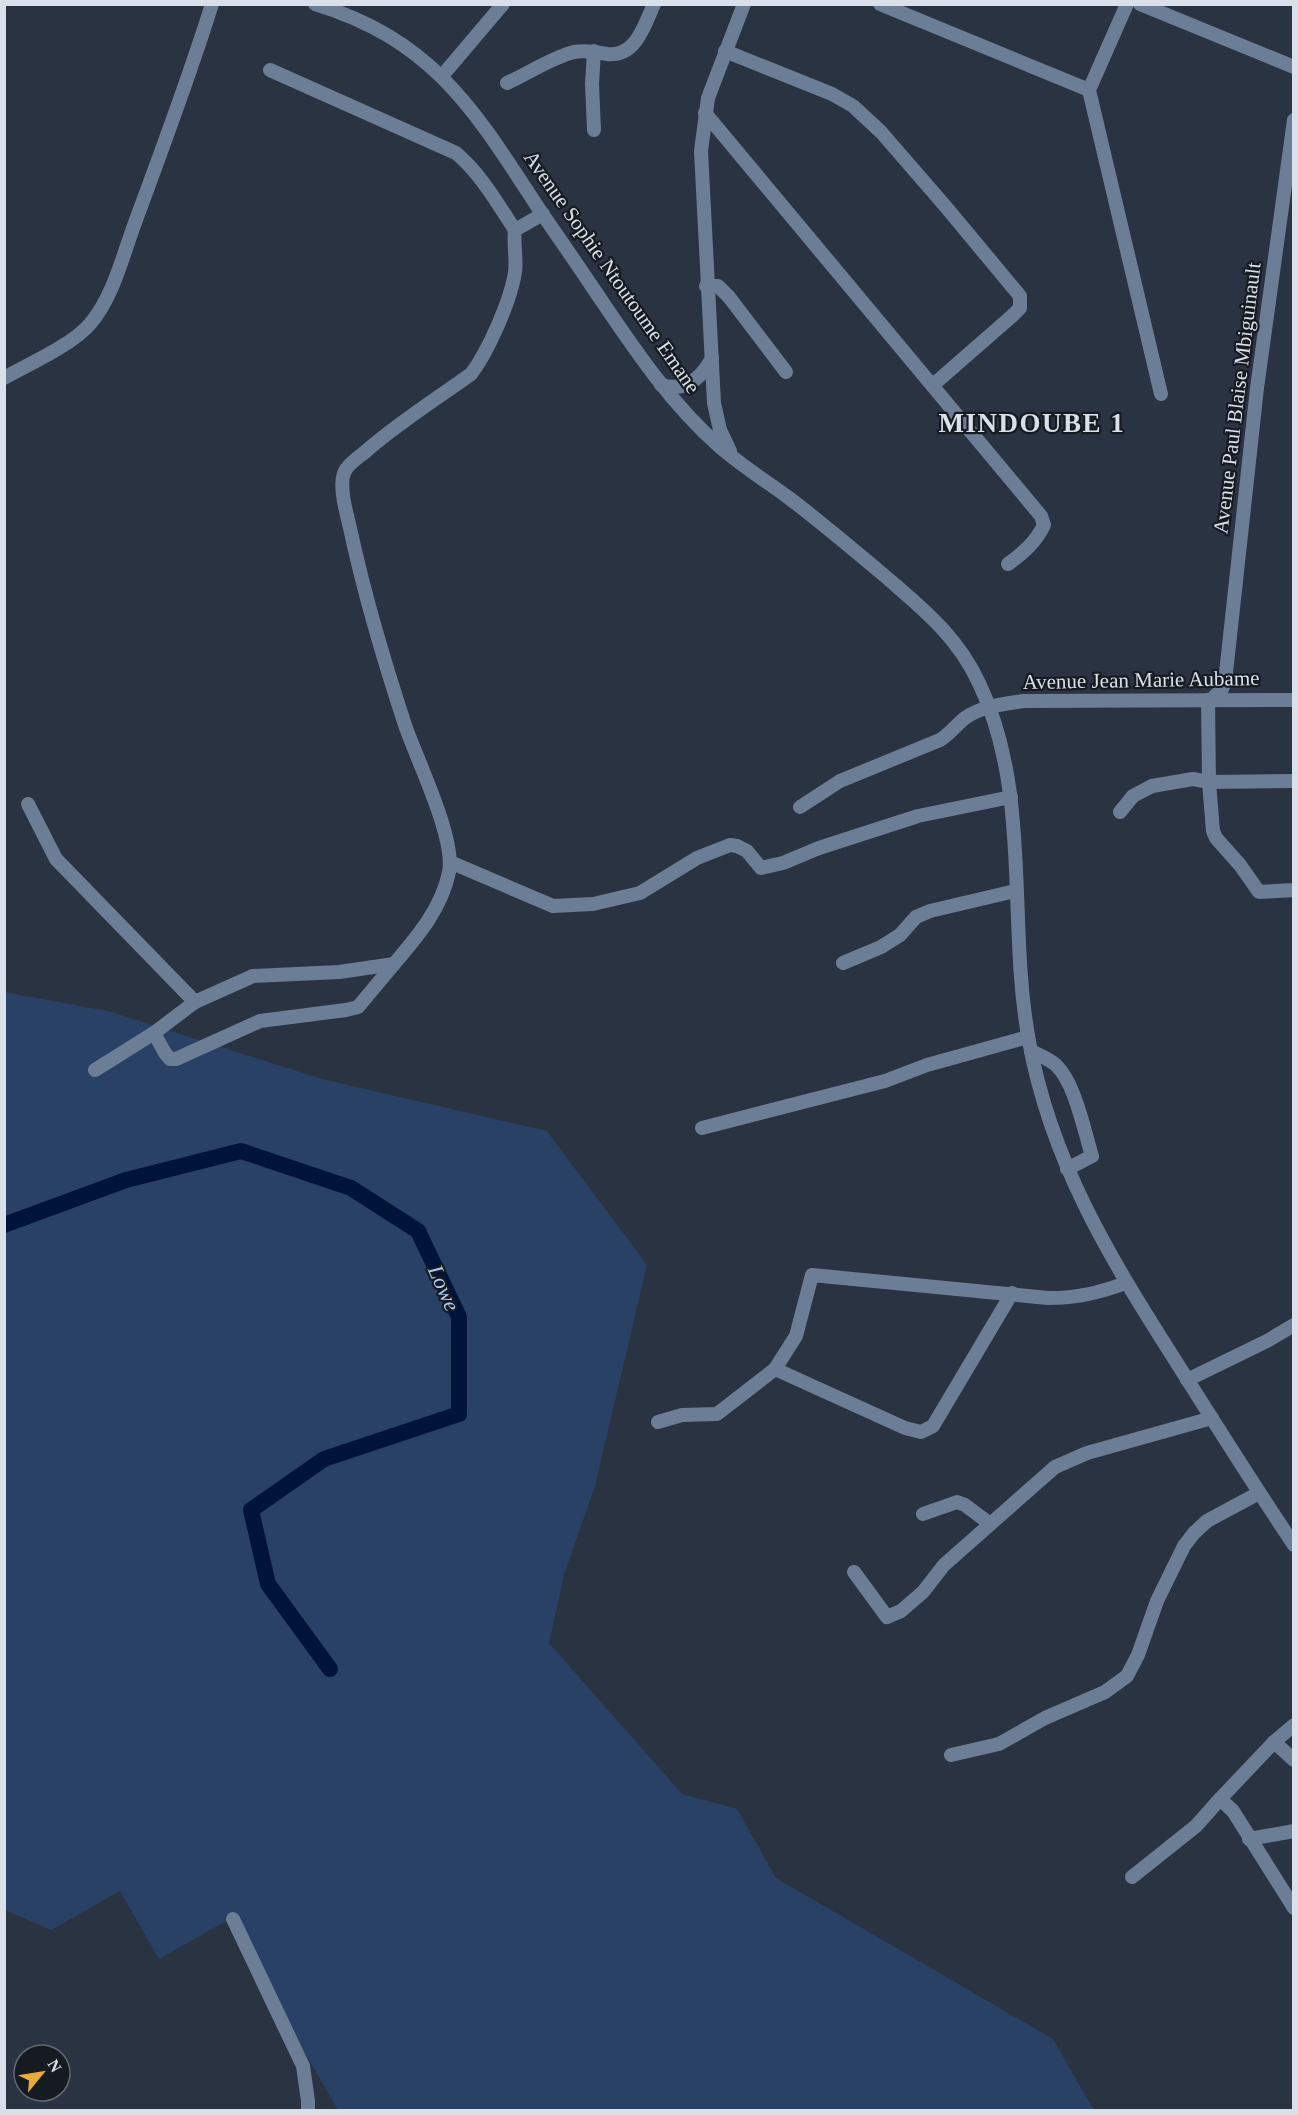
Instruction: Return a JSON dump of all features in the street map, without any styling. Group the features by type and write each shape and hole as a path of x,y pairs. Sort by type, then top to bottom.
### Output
{"street":[{"path":"4,378 75,338 89,326 98,313 114,280 177,110 212,4"},
{"name":"Avenue Sophie Ntoutoume Emane","path":"315,4 386,34 442,76 478,117 661,385 693,421 735,459 844,542 927,612 961,649 990,707 1011,796 1028,1037 1043,1104 1067,1169 1091,1221 1126,1283 1293,1545"},
{"path":"442,76 502,4"},
{"path":"507,83 568,54 584,50 616,54 625,51 640,36 654,4"},
{"path":"735,459 720,430 714,403 706,286 701,151 708,98 744,4"},
{"path":"880,4 1089,90"},
{"path":"1127,4 1089,90 1161,394"},
{"path":"1140,4 1293,67"},
{"path":"594,51 591,84 594,130"},
{"path":"725,51 832,94 852,106 896,149 1020,296 1020,308 933,385"},
{"path":"154,1033 170,1059 176,1059 260,1021 346,1011 358,1006 419,935 433,913 447,880 450,862 450,853 442,823 405,725 371,612 344,499 343,477 346,468 374,444 463,380 479,363 507,302 516,269 515,230 482,180 456,153 270,70"},
{"path":"705,113 1041,516 1044,525 1039,536 1021,555 1008,564"},
{"name":"Avenue Paul Blaise Mbiguinault","path":"1225,682 1256,399 1293,120"},
{"path":"515,230 543,214"},
{"path":"706,286 718,286 729,297 786,372"},
{"path":"661,385 677,387 694,382 712,358"},
{"path":"693,421 704,418 714,403"},
{"path":"1240,700 1225,682 1222,689 1210,700 1209,782 1212,824 1220,844 1240,865 1259,892 1293,890"},
{"name":"Avenue Jean Marie Aubame","path":"800,807 840,781 940,740 949,735 962,720 990,707 1023,701 1293,700"},
{"path":"1120,812 1133,796 1152,786 1193,779 1209,782 1293,781"},
{"path":"450,862 553,906 593,904 640,893 697,858 730,845 747,851 761,868 783,863 819,848 918,816 1011,796"},
{"path":"28,804 56,859 195,1002"},
{"path":"843,963 881,947 900,935 916,917 930,911 1016,891"},
{"path":"95,1070 154,1033 195,1002 253,976 339,972 394,964"},
{"path":"702,1128 885,1081 946,1059 1028,1037"},
{"path":"1031,1051 1053,1062 1063,1074 1076,1104 1092,1156 1067,1169"},
{"path":"658,1422 682,1415 717,1414 775,1369 796,1336 812,1275 1048,1298 1076,1298 1100,1293 1126,1283"},
{"path":"775,1369 904,1428 921,1432 933,1426 1012,1293"},
{"path":"1187,1380 1267,1341 1293,1325"},
{"path":"854,1572 887,1617 900,1611 923,1593 944,1565 1055,1467 1087,1453 1212,1418"},
{"path":"951,1755 999,1744 1045,1718 1105,1692 1127,1676 1138,1655 1157,1601 1184,1546 1207,1521 1259,1493"},
{"path":"923,1514 957,1502 965,1505 989,1523"},
{"path":"1132,1877 1196,1826 1274,1742 1293,1725"},
{"path":"1274,1742 1293,1760"},
{"path":"1220,1800 1233,1811 1293,1908"},
{"path":"1249,1839 1293,1831"},
{"path":"233,1919 303,2066 308,2110"}],"shaded area":[{"path":"4,992 108,1011 322,1079 547,1131 647,1265 595,1486 564,1575 549,1643 682,1794 737,1809 776,1878 1053,2039 1092,2107 1097,2110 338,2110 228,1920 159,1959 120,1891 51,1930 5,1910"}],"waterway":[{"name":"Lowe","path":"4,1225 126,1180 241,1151 351,1188 418,1231 459,1317 459,1414 324,1459 251,1510 268,1584 330,1669"}],"district":[{"name":"MINDOUBE 1","path":"1032,423"}]}
